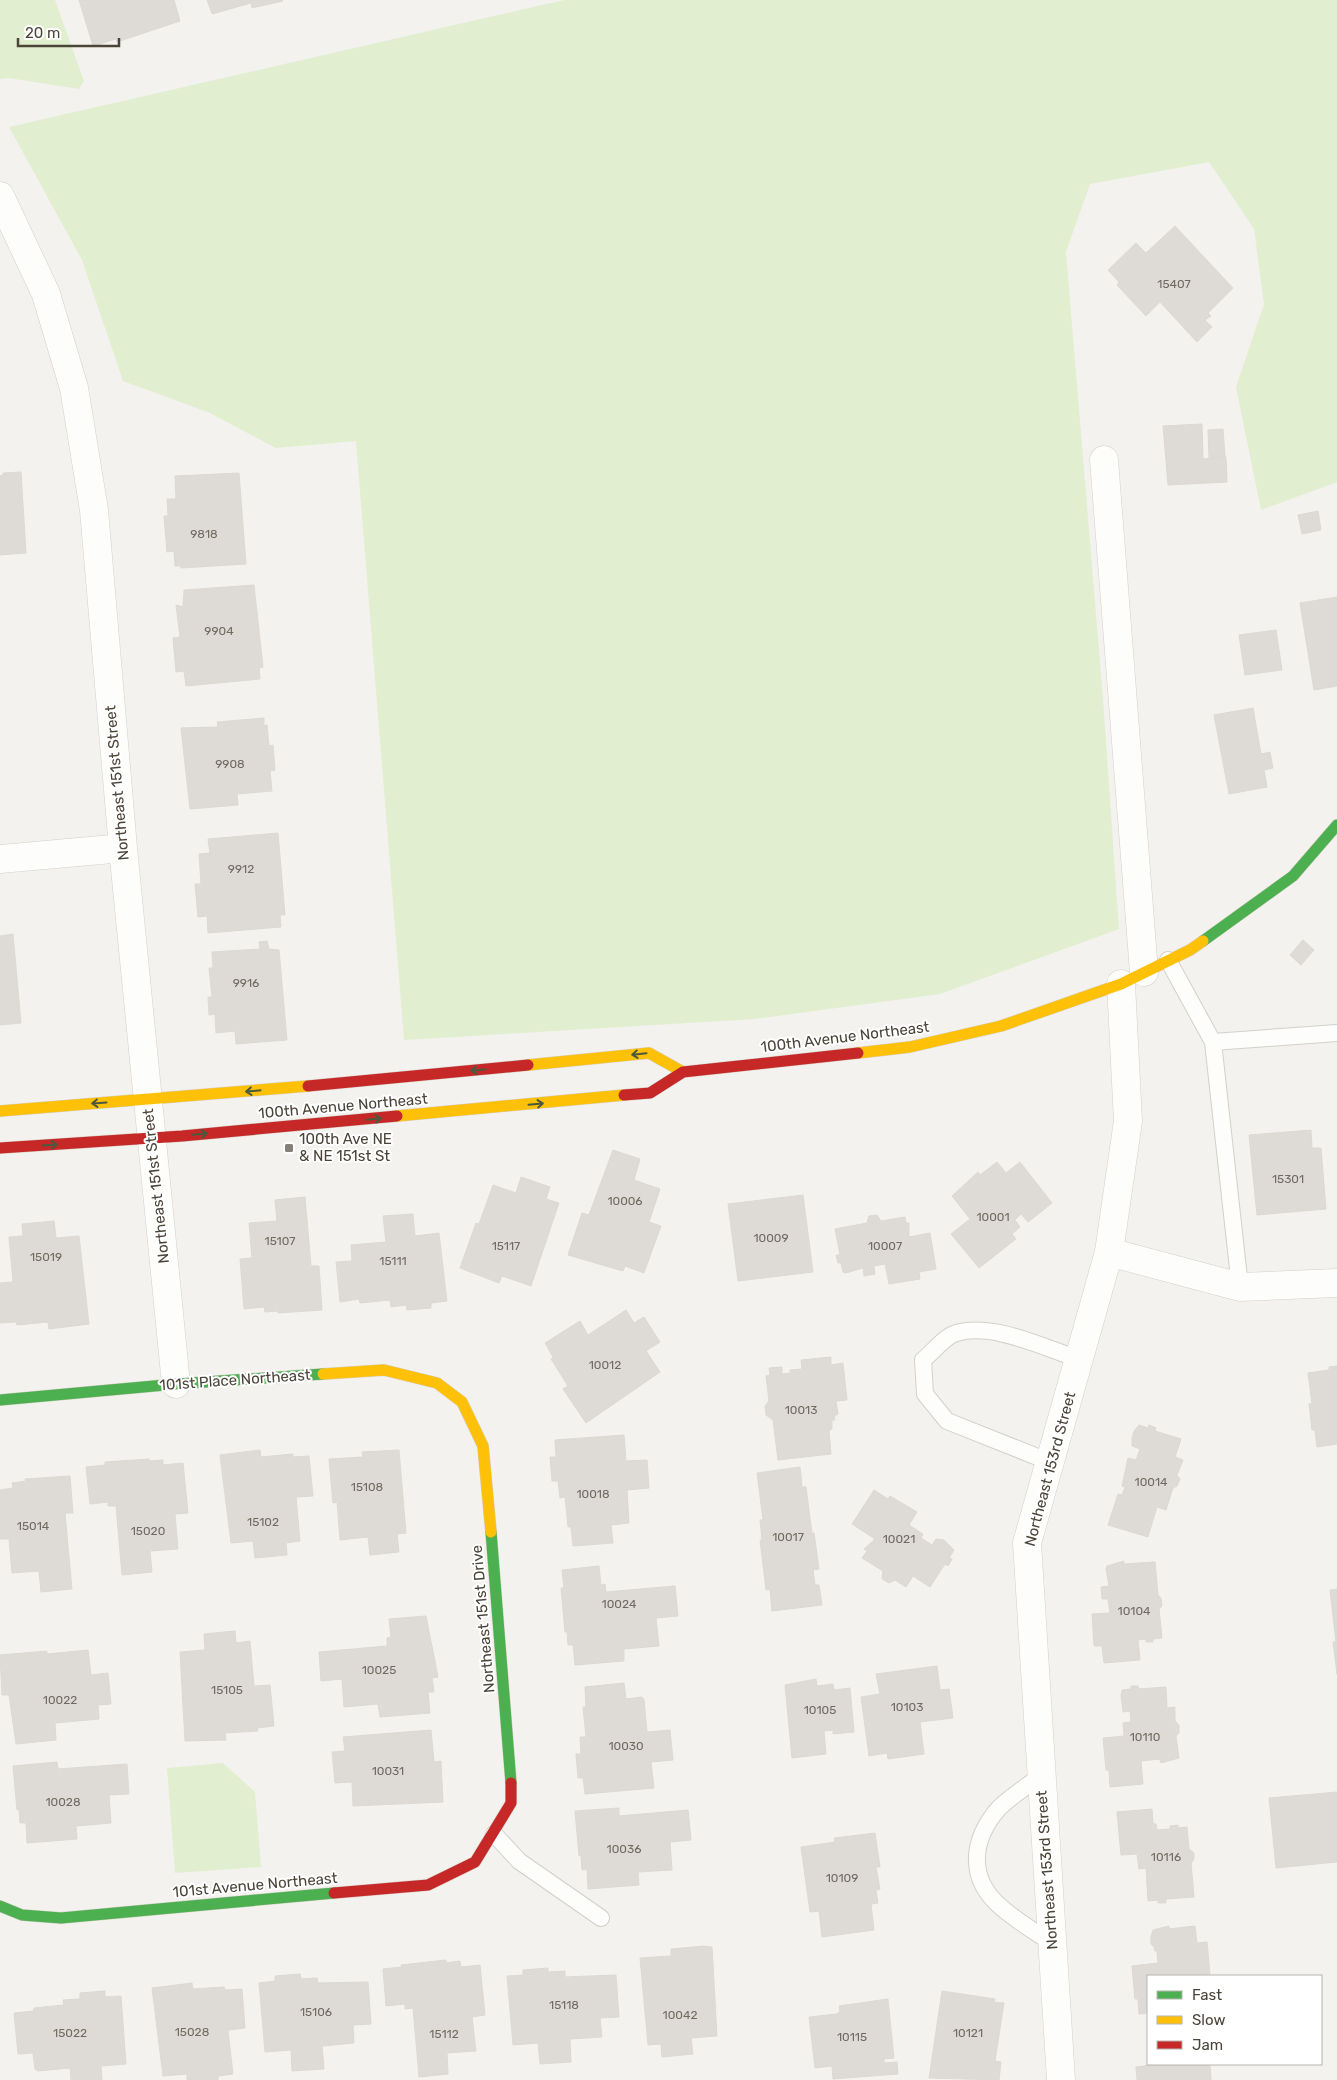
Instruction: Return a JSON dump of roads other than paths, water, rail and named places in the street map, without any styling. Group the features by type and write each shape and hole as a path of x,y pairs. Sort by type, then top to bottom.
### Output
{"main road":[{"name":"100th Avenue Northeast","path":"0,1148 151,1138 650,1093 683,1072 910,1047 1001,1026 1132,978 1190,950 1236,920 1293,876 1337,825"},
{"name":"100th Avenue Northeast","path":"0,1111 148,1100 650,1053 683,1072"},
{"name":"101st Place Northeast","path":"0,1400 176,1384 384,1370 437,1383 462,1402"},
{"name":"Northeast 151st Drive","path":"462,1402 474,1422 483,1446 511,1766 511,1803 494,1834"},
{"name":"101st Avenue Northeast","path":"0,1906 22,1915 61,1918 428,1885 476,1862 494,1834"}],"street":[{"name":"Northeast 151st Street","path":"0,196 46,294 74,388 94,510 123,848 176,1384"},
{"name":"Northeast 153rd Street","path":"1061,2080 1027,1543 1109,1252 1128,1121 1132,978 1104,460"},
{"path":"0,859 123,848"},
{"path":"1109,1252 1240,1287 1337,1283"}],"lane":[{"path":"1168,960 1214,1042 1240,1287"},
{"path":"1214,1042 1337,1033"},
{"path":"1050,1462 947,1421 925,1394 923,1360 954,1334 977,1330 998,1332 1079,1359"},
{"path":"1041,1775 1000,1807 982,1831 976,1863 984,1887 1001,1908 1052,1943"},
{"path":"494,1834 519,1861 601,1918"}],"place":[{"name":"100th Ave NE & NE 151st St","path":"289,1148"}]}
